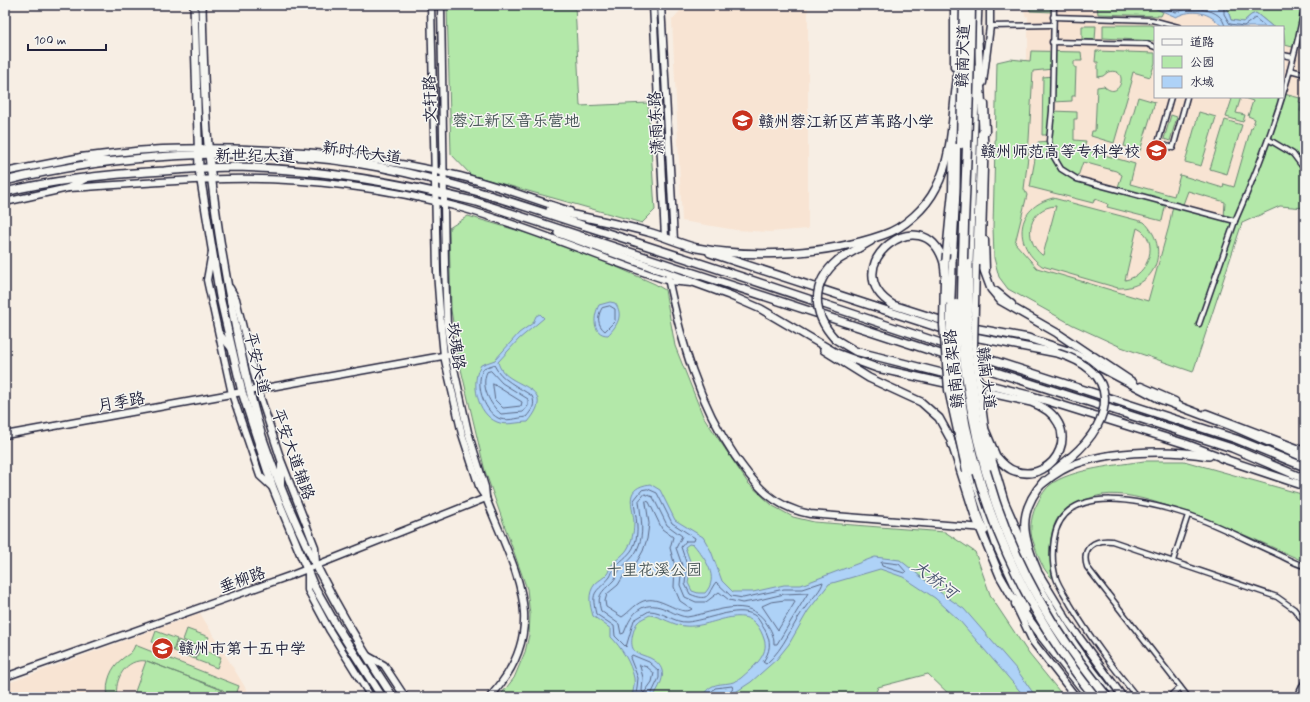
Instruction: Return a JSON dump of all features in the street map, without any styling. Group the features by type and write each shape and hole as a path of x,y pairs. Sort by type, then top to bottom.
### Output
{"highway":[{"name":"赣南高架路","path":"964,5 956,316 960,394 977,472 999,535 1022,585 1044,625 1079,678 1095,697"},
{"name":"赣南高架路","path":"971,5 962,309 965,371 970,406 991,490 1023,568 1050,619 1076,657 1107,697"}],"main road":[{"name":"平安大道","path":"194,5 199,169 212,251 231,348 280,485 316,566 365,654 394,697"},
{"name":"平安大道","path":"202,5 208,152 226,282 246,392 273,488 314,584 336,625 382,697"},
{"name":"赣南大道","path":"959,5 956,192 952,261 951,353 953,390 966,472 1007,572 1024,606 1043,638 1089,697"},
{"name":"赣南大道","path":"978,5 972,264 968,347 978,421 992,466 998,496 1016,541 1062,625 1113,697"},
{"path":"978,24 984,188 982,262 991,289 1001,301 1069,341 1114,374"},
{"path":"957,81 947,156 943,173 936,188 927,202 916,214 884,235 838,260 825,273 818,293 817,305 820,318 826,329 835,339 855,351 1032,396 1186,444 1305,486"},
{"name":"新世纪大道","path":"5,181 47,171 111,162 208,152"},
{"name":"新时代大道","path":"208,152 274,155 334,161 435,175 443,181 506,201"},
{"name":"新世纪大道","path":"5,192 47,183 92,176 236,167 308,171 350,176 443,193 503,210"},
{"path":"506,201 666,236 695,248 837,296 960,334 1057,353 1074,358 1085,364 1100,382 1103,393 1104,406 1100,424 1084,446 1053,471 1033,495 1026,510 1024,526 1026,544 1062,625"},
{"path":"506,201 1236,439 1305,467"},
{"path":"503,210 668,278 691,283 729,295 761,309 836,353 856,361 877,368 1031,402 1051,411 1058,420 1062,437 1061,447 1051,462 1043,469 1026,473 1015,471 1005,466 996,456 986,433 972,382"},
{"path":"503,210 1232,448 1305,479"},
{"path":"695,248 740,253 781,254 838,246 884,235"},
{"path":"951,353 944,265 942,255 930,241 914,236 896,238 881,250 874,268 876,286 886,300 904,309 960,326 1048,343 1084,358 1160,399 1305,458"},
{"path":"691,283 720,280"},
{"path":"799,332 851,368 921,402 931,409 945,427 966,472 982,528 1000,576 1011,596 1043,638"},
{"path":"1042,484 1062,470 1078,464 1123,455 1170,452 1191,453 1226,459"}],"street":[{"name":"文轩路","path":"431,5 435,192"},
{"name":"文轩路","path":"441,5 443,193"},
{"name":"潇雨东路","path":"653,5 666,236"},
{"name":"潇雨东路","path":"661,5 674,240"},
{"path":"954,5 952,191 943,287 946,378 966,472"},
{"path":"990,5 990,26 983,77 972,264 974,346 992,466 1011,516 1035,566 1069,623 1123,697"},
{"path":"1054,5 1052,42 1052,111 1049,141 1051,152 1061,169 1077,179 1235,222"},
{"path":"1285,80 1290,70 1305,5"},
{"path":"1053,17 1152,20 1174,26"},
{"path":"990,26 1053,26"},
{"path":"1052,42 1147,44 1154,47"},
{"path":"1284,55 1293,57"},
{"path":"1290,70 1305,74"},
{"path":"983,77 986,123 985,258 987,275 995,290 1009,303 1065,335 1134,382 1179,404 1234,423 1305,451"},
{"path":"1171,98 1158,143 1173,148 1187,98"},
{"path":"1199,324 1235,222 1268,139 1280,98"},
{"path":"1268,139 1293,154 1305,170"},
{"path":"5,172 81,157 161,149 198,152"},
{"path":"81,157 111,162"},
{"path":"435,175 443,173 604,222"},
{"path":"68,188 92,176"},
{"path":"5,202 68,188 201,180 308,182 375,190 435,202 518,225 668,278 681,338 699,392 721,436 755,483 768,495 787,508 810,514 982,528"},
{"name":"玫瑰路","path":"435,192 437,272 444,356 462,434 480,489 486,498 520,586 525,609 523,636 518,654 503,682 490,697"},
{"name":"玫瑰路","path":"443,193 447,312 451,355 468,432 485,487 486,498"},
{"name":"平安大道辅路","path":"212,251 207,280 216,330 232,394 260,476 273,488"},
{"name":"平安大道辅路","path":"226,282 236,299 258,390 281,460 315,547 316,566"},
{"path":"216,330 231,348"},
{"name":"月季路","path":"5,434 451,355"},
{"path":"280,485 281,460"},
{"name":"垂柳路","path":"5,677 308,569 486,498"},
{"path":"1138,697 1097,647 1056,580 1052,555 1054,534 1062,518 1069,511 1081,504 1099,500 1115,498 1137,502 1188,515 1305,566"},
{"path":"1173,561 1188,515"},
{"path":"1188,697 1087,568 1085,562 1086,554 1091,545 1102,540 1112,541 1277,597 1294,609 1305,623"},
{"path":"308,569 308,590 371,697"},
{"path":"1011,596 1033,642 1076,697"},
{"path":"365,654 384,665 405,697"},
{"path":"345,655 361,663"},
{"path":"1297,697 1305,680"},
{"path":"1169,697 1180,687"}],"shaded area":[{"name":"赣州蓉江新区芦苇路小学","path":"685,5 808,6 808,229 770,232 736,230 682,221 672,20"},
{"name":"赣州师范高等专科学校","path":"1022,5 1305,5 1305,208 1280,206 1242,223 1193,372 1121,347 1037,268 1015,243 1010,59 1026,61 1026,48 1028,48 1028,16 1026,17"},
{"name":"赣州市第十五中学","path":"200,613 251,697 5,697 5,689 8,683"}],"green space":[{"name":"蓉江新区音乐营地","path":"447,5 575,5 580,106 648,103 655,210 642,223 471,175 451,154"},
{"path":"1029,5 1074,5 1074,7 1054,7 1053,12 1030,11"},
{"path":"1148,5 1163,12 1161,16 1098,14 1097,6"},
{"path":"1228,5 1305,5 1305,42 1297,40 1296,48 1285,45 1284,26 1272,26 1256,13 1251,15 1243,22 1231,20 1227,8"},
{"path":"1103,25 1154,26 1154,41 1103,38"},
{"path":"1082,26 1096,26 1095,40 1082,39"},
{"path":"1031,51 1081,52 1082,61 1074,61 1074,67 1076,67 1075,96 1072,96 1072,101 1053,102 1053,111 1077,112 1077,119 1074,119 1074,140 1086,141 1084,149 1135,164 1130,184 1174,196 1180,175 1223,188 1224,184 1234,187 1255,119 1248,116 1253,101 1244,98 1284,98 1284,94 1300,98 1299,102 1302,103 1300,111 1305,112 1305,208 1280,206 1242,223 1193,372 1121,347 1073,325 1008,289 999,277 994,258 993,227 997,62 1010,59 1030,61","holes":["1053,69 1053,76 1043,77 1042,135 1050,135 1049,141 1038,142 1030,187 1093,203 1095,199 1108,204 1107,207 1162,221 1166,203 1173,205 1169,226 1148,301 1037,268 1015,243 1027,195 1024,189 1028,157 1033,71","1083,162 1116,171 1122,175 1117,190 1077,179","1188,191 1225,202 1224,218 1182,207"]},
{"path":"1096,51 1154,53 1154,66 1150,77 1133,72 1132,81 1114,143 1091,136 1092,131 1095,131 1097,87 1104,86 1110,90 1115,90 1121,83 1121,78 1119,74 1115,72 1108,72 1103,76 1098,77 1098,62 1095,62"},
{"path":"1284,80 1287,81 1284,94"},
{"path":"1138,97 1155,102 1140,151 1124,146"},
{"path":"1230,98 1241,98 1236,113 1245,115 1243,122 1226,117 1232,99"},
{"path":"1199,112 1216,117 1201,166 1185,162"},
{"path":"1171,115 1177,117 1170,141 1164,139"},
{"path":"1225,120 1242,125 1227,174 1210,169"},
{"path":"1053,198 1144,222 1152,232 1157,243 1158,255 1150,274 1142,282 1131,287 1118,288 1042,266 1032,257 1026,247 1022,227 1025,218 1031,209","holes":["1056,206 1043,255 1042,255 1032,241 1031,225 1034,218 1040,212 1047,208","1137,228 1144,233 1149,240 1149,257 1146,265 1140,272 1125,280"]},
{"name":"十里花溪公园","path":"468,216 567,245 655,284 665,290 675,346 703,416 748,483 773,506 793,517 814,522 945,532 975,552 991,597 1029,654 1064,697 952,697 928,674 878,687 874,697 499,697 514,678 525,652 529,635 530,615 527,589 485,471 460,365 451,310 449,228"},
{"path":"1144,461 1184,461 1305,495 1305,562 1201,517 1142,498 1110,494 1080,502 1061,514 1053,527 1051,536 1052,578 1040,561 1031,533 1031,524 1035,508 1045,490 1059,480 1082,471"},
{"path":"187,629 209,637 204,649 183,640"},
{"path":"156,631 177,639 173,651 152,642"},
{"path":"178,640 199,648 195,659 174,651"},
{"path":"135,645 239,686 237,692 240,697 230,697 223,690 147,661 222,690 220,697 133,697 146,661 139,661 127,666 123,671 117,683 117,697 108,697 107,686 112,671 118,662 131,652"},
{"path":"200,649 221,657 217,668 196,660"}],"water":[{"path":"1148,5 1228,5 1227,8 1231,20 1243,22 1251,15 1256,13 1272,26 1221,26 1207,15 1195,12 1182,14 1176,17"},
{"path":"610,302 615,303 618,307 619,316 617,324 608,335 599,332 595,324 595,319 599,305"},
{"path":"540,314 544,318 519,339 498,362 502,371 510,378 535,393 538,400 536,409 528,422 508,424 497,422 490,418 480,405 476,388 478,372 481,365 495,360 519,333 533,323 536,316"},
{"path":"650,484 660,490 675,520 703,537 711,551 722,581 733,592 753,592 784,585 801,585 875,557 900,560 941,593 964,609 1017,670 1036,697 1025,697 959,620 935,598 903,577 880,569 829,584 808,611 789,644 777,659 751,682 728,697 702,697 706,691 715,685 731,683 741,678 759,661 765,645 758,626 750,619 740,617 696,626 676,624 650,615 643,618 637,623 634,630 632,646 638,653 650,658 660,666 662,676 653,697 632,697 634,680 631,667 622,650 611,637 611,629 593,616 590,596 592,588 595,584 606,575 613,563 629,546 634,524 631,502 632,497 636,489","holes":["689,544 694,545 706,562 711,574 711,581 705,593 692,591 688,583 691,564 685,547"]}],"place":[{"name":"赣州蓉江新区芦苇路小学","path":"742,121"},
{"name":"赣州师范高等专科学校","path":"1156,151"},
{"name":"赣州市第十五中学","path":"163,648"}],"water label":[{"name":"大桥河","path":"935,579"}]}
